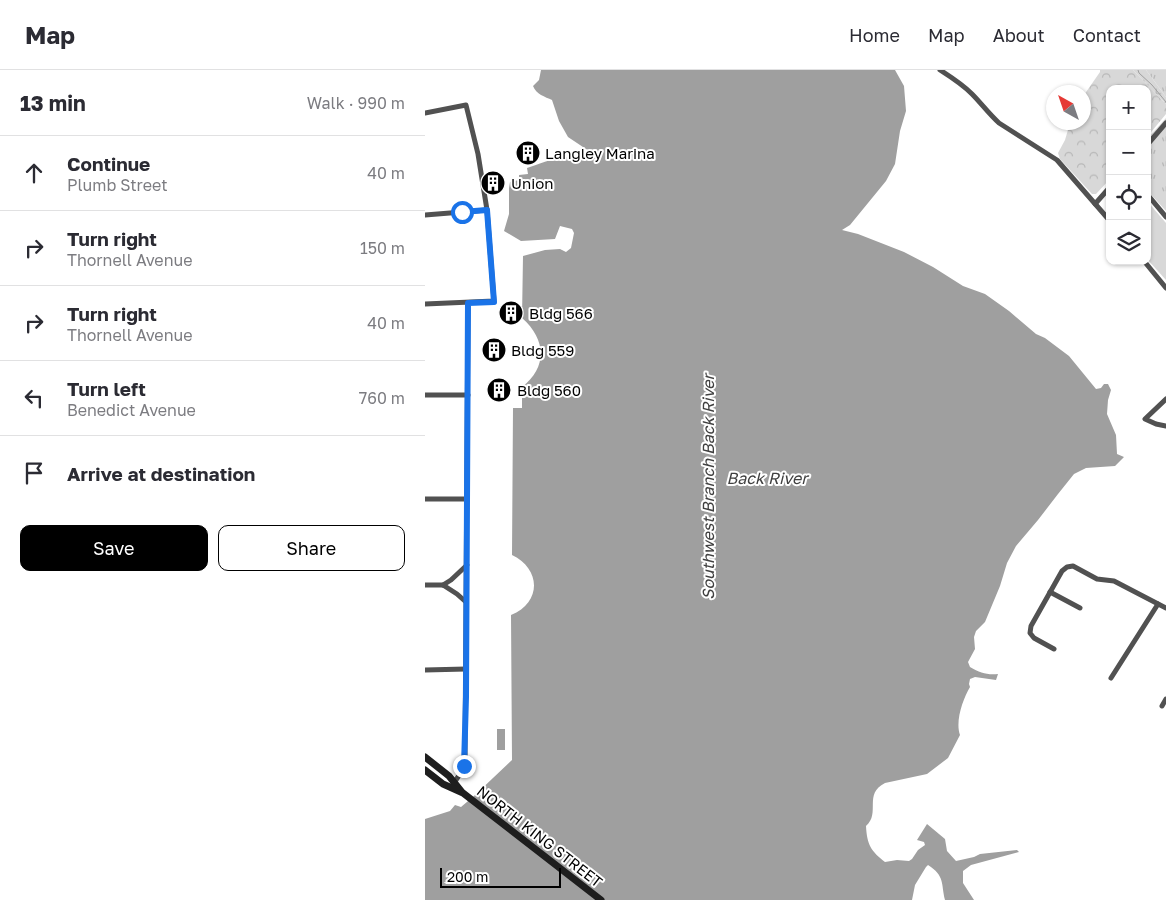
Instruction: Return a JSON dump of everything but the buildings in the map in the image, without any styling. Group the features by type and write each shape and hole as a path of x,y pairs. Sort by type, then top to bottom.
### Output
{"main road":[{"name":"NORTH KING STREET","path":"425,757 449,776 452,785"},
{"name":"NORTH KING STREET","path":"428,772 443,784 452,785 463,793 601,900"}],"street":[{"path":"940,70 963,85 999,123 1057,160 1109,220"},
{"path":"425,113 466,105 487,210 494,302 425,304"},
{"path":"1151,140 1166,123"},
{"path":"1095,204 1106,192"},
{"path":"1151,199 1166,217"},
{"path":"425,214 487,210"},
{"path":"1147,265 1166,288"},
{"path":"452,785 465,764 468,303"},
{"path":"425,395 468,395"},
{"path":"1166,399 1145,419 1166,426"},
{"path":"425,499 466,499"},
{"path":"425,585 443,585 467,565"},
{"path":"1053,648 1034,638 1030,633 1031,626 1062,571 1067,567 1073,566 1097,579 1114,581 1166,608"},
{"path":"443,585 466,602"},
{"path":"1050,592 1080,608"},
{"path":"1111,678 1158,604"},
{"path":"425,670 466,669"},
{"path":"1162,706 1166,699"}],"green space":[{"path":"1100,70 1133,70 1148,85 1106,85 1106,183 1096,194 1092,194 1060,159 1058,153 1068,130 1091,130 1091,85"},
{"path":"1133,70 1146,70 1166,97 1166,104 1151,89 1151,85 1148,85"},
{"path":"1146,70 1166,70 1166,97"},
{"path":"1151,89 1166,104 1166,114 1151,132"},
{"path":"1166,118 1166,211 1151,194 1151,135"},
{"path":"1151,206 1166,223 1166,280 1151,263"}],"water":[{"name":"Back River","path":"541,70 895,70 904,86 906,111 900,131 895,164 886,181 850,225 842,230 858,234 904,252 963,286 985,294 1036,334 1045,338 1069,356 1096,389 1101,388 1104,384 1108,384 1111,390 1107,414 1116,435 1117,454 1124,457 1115,466 1086,468 1074,474 1016,546 1007,563 985,622 976,631 974,637 975,649 968,662 970,667 980,672 998,674 996,680 975,677 970,679 970,687 962,704 959,717 960,735 948,758 927,774 885,783 878,787 873,798 872,815 866,826 867,838 876,854 885,862 909,861 912,859 918,850 925,845 924,842 917,840 927,824 945,839 947,851 956,861 980,854 1017,850 1019,852 971,865 963,871 963,883 974,900 945,900 940,876 928,865 915,885 912,900 425,900 425,819 450,811 455,805 461,807 512,760 511,615 528,602 533,594 534,585 533,577 528,568 522,561 512,555 513,408 522,408 522,387 536,371 541,353 536,335 522,318 523,256 545,250 560,249 566,252 571,248 574,233 572,229 560,226 555,239 521,241 504,231 509,214 509,188 510,182 519,180 519,175 528,174 527,168 559,158 581,159 590,154 589,151 568,137 559,121 552,100 534,89 533,86 539,80"},
{"path":"497,729 505,729 505,750 497,750"}],"waterway":[{"path":"1138,70 1166,102"}],"place":[{"name":"Langley Marina","path":"528,153"},
{"name":"Union","path":"493,183"},
{"name":"Bldg 566","path":"511,313"},
{"name":"Bldg 559","path":"494,350"},
{"name":"Bldg 560","path":"499,390"}],"route":[{"path":"462,212 487,210 494,302 468,303 464,766"}],"water label":[{"name":"Southwest Branch Back River","path":"708,487"}]}
